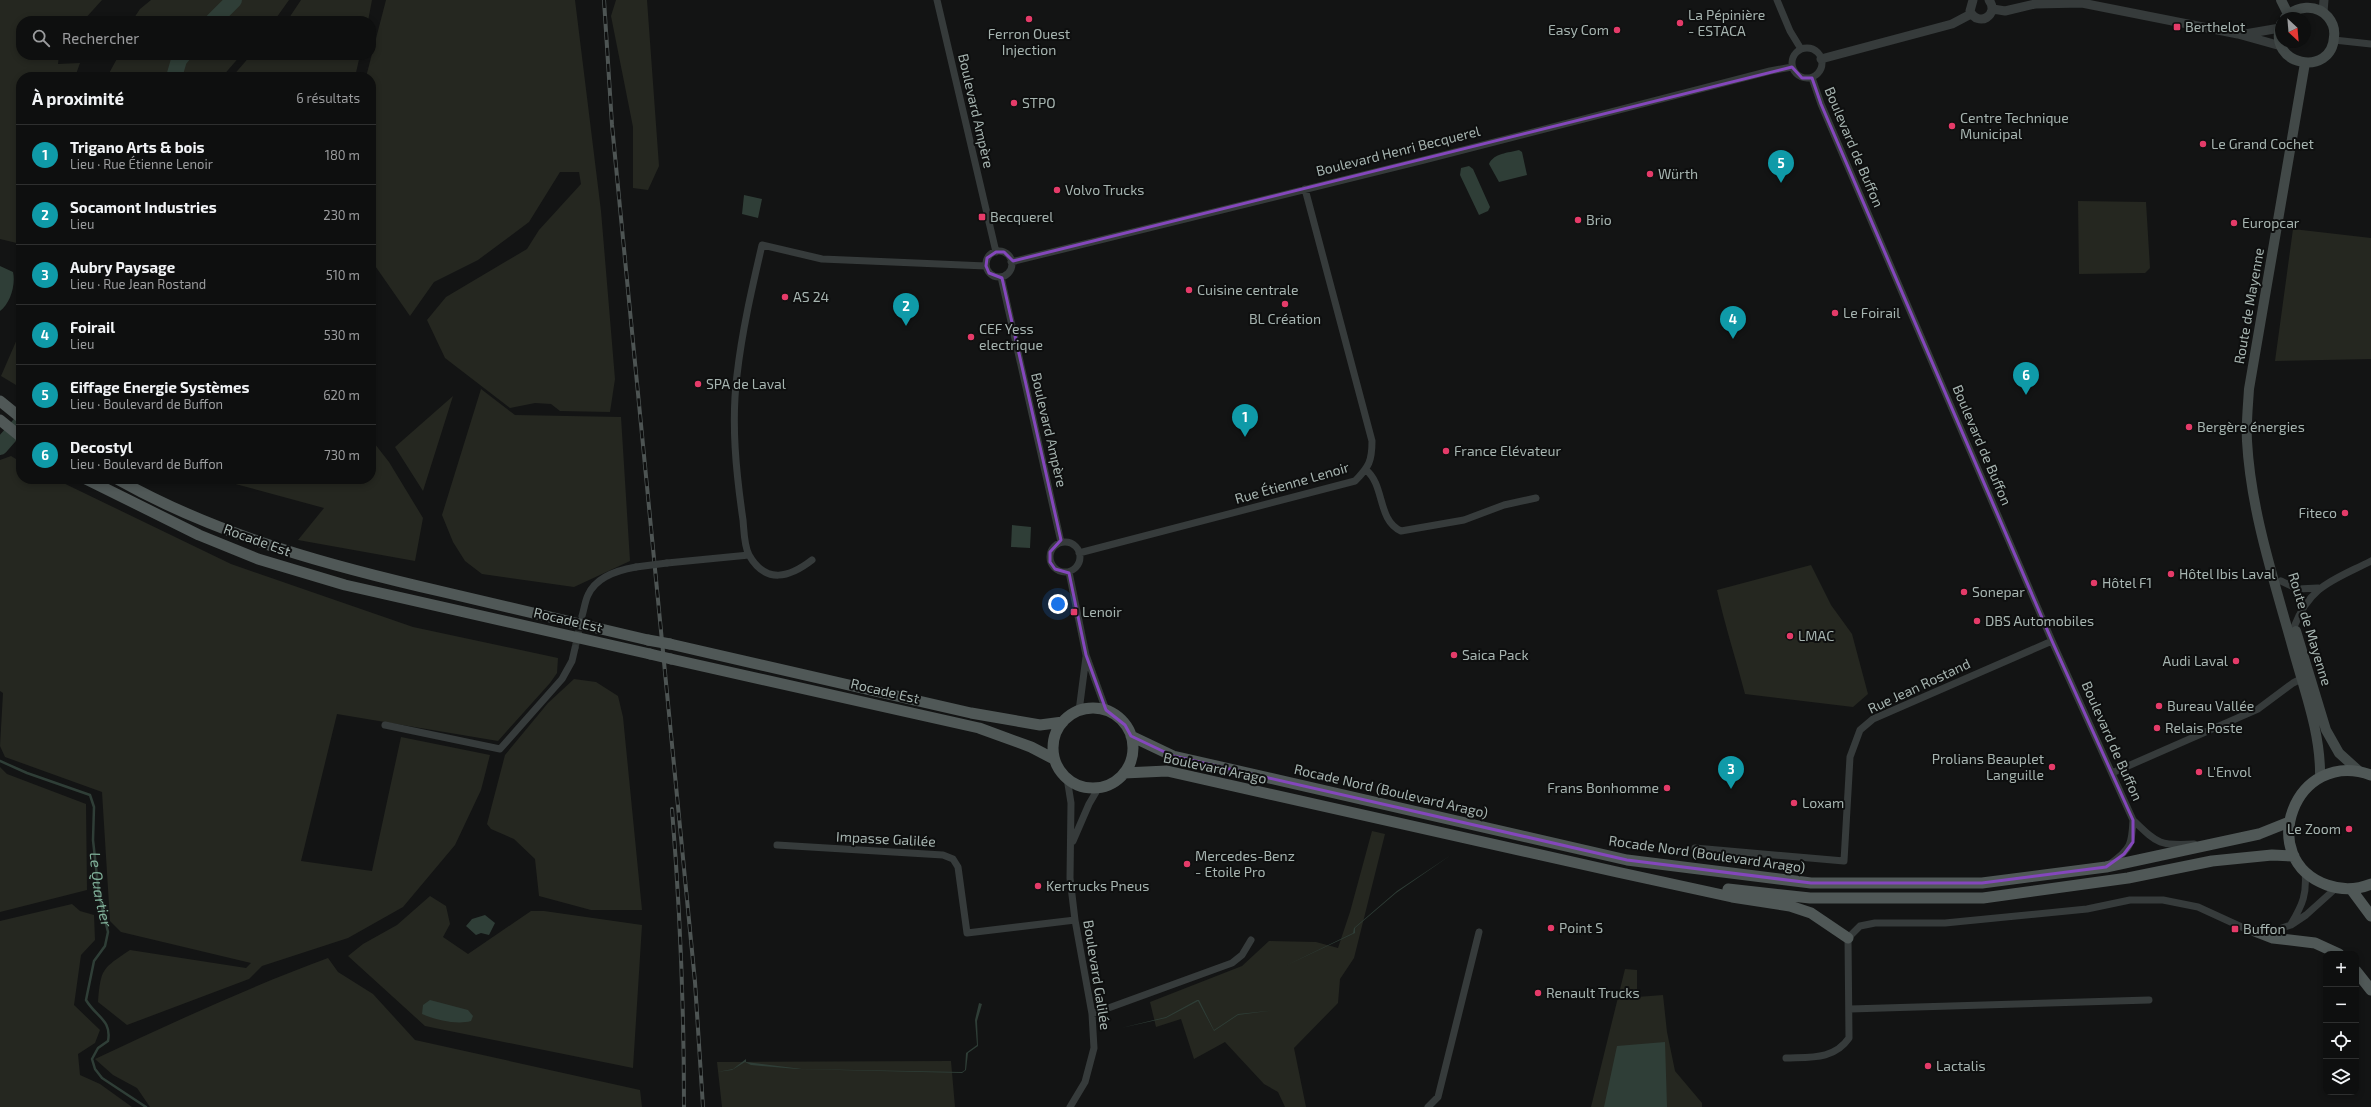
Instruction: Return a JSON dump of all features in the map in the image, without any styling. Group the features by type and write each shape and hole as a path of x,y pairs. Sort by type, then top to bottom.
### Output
{"main road":[{"path":"2281,0 2285,12"},
{"path":"2283,48 2291,58 2305,63 2321,59 2332,47 2334,40 2332,24 2323,12 2305,7 2294,12"},
{"name":"Route de Mayenne","path":"2305,63 2249,389 2247,440 2252,484 2266,554 2302,679 2320,761 2320,777"},
{"path":"0,401 16,414"},
{"path":"3,423 16,432"},
{"name":"Rocade Est","path":"95,484 199,535 258,558 345,585 979,728 1031,747 1054,759"},
{"name":"Rocade Est","path":"128,484 220,528 286,551 351,571 971,713 1040,724 1063,722"},
{"name":"Route de Mayenne","path":"2252,484 2326,730 2338,753 2360,772"},
{"path":"1094,708 1106,710 1117,716 1125,725 1131,736 1133,749 1130,762 1124,773 1115,781 1099,787 1083,786 1067,778 1060,771 1054,759 1053,746 1056,733 1063,722 1079,711 1094,708"},
{"name":"Rocade Nord (Boulevard Arago)","path":"1131,736 1173,756 1627,860 1811,883 1982,883 2106,867 2259,834 2289,822"},
{"name":"Boulevard Arago","path":"1124,773 1167,771 1675,884"},
{"path":"2371,775 2360,772 2339,771 2320,777 2308,785 2299,796 2289,822 2289,839 2294,856 2305,872 2319,882 2336,888 2351,889 2371,884"},
{"path":"1675,884 1810,898 1983,898 2128,878 2212,861 2272,855 2294,856"},
{"path":"1675,884 1732,897 1790,906 1811,912 1848,938"},
{"path":"2351,889 2371,916"},
{"path":"2255,931 2273,938 2315,943 2332,951"},
{"path":"2359,975 2371,990"}],"street":[{"name":"Boulevard Ampère","path":"937,0 996,252"},
{"path":"1777,0 1790,31 1801,49"},
{"path":"1973,0 1970,7 1971,14 1977,19 1984,19 1990,16 1993,9 1990,0"},
{"path":"2323,12 2324,0"},
{"path":"1993,9 2006,11 2035,4 2082,3 2238,34 2275,44"},
{"path":"1822,59 1952,24 1971,14"},
{"path":"2238,34 2275,27"},
{"path":"2334,40 2371,44"},
{"path":"1801,49 1811,49 1822,59 1819,72 1812,78 1802,78 1792,67 1794,54 1801,49"},
{"name":"Boulevard Henri Becquerel","path":"1011,262 1770,71 1792,67"},
{"name":"Boulevard de Buffon","path":"1812,78 1821,104 2052,641 2133,820"},
{"name":"Rue Étienne Lenoir","path":"1080,553 1355,481 1366,470 1372,458 1372,441 1305,189"},
{"path":"812,560 789,575 778,576 766,572 749,555 736,473 734,421 736,376 744,324 762,245 822,259 986,266"},
{"path":"996,252 1007,255 1011,262 1010,269 1001,277 990,273 986,266 987,258 996,252"},
{"name":"Boulevard Ampère","path":"1001,277 1061,542"},
{"path":"1366,470 1375,481 1388,521 1393,527 1401,531 1464,520 1504,505 1536,498"},
{"path":"1061,542 1074,545 1080,553 1077,566 1069,572 1056,569 1050,562 1053,547 1061,542"},
{"path":"582,616 588,595 595,584 616,571 667,563 749,555"},
{"path":"2294,627 2301,608 2318,588 2371,561"},
{"path":"1069,572 1086,655 1106,710"},
{"path":"2281,581 2298,589 2318,588"},
{"name":"Rue Jean Rostand","path":"1695,848 1844,861 1850,757 1860,730 1873,720 2052,641"},
{"path":"385,725 500,749 562,679 572,661 575,648"},
{"path":"1079,711 1086,655"},
{"path":"2112,773 2258,709 2293,683 2302,679"},
{"name":"Boulevard Galilée","path":"1067,778 1071,803 1072,843 1070,878 1075,920 1092,1014 1094,1048 1085,1082 1070,1107"},
{"name":"Boulevard Galilée","path":"1072,843 1089,804 1099,787"},
{"path":"2106,867 2124,854 2132,842 2133,820"},
{"path":"2133,820 2151,838 2167,846 2226,842"},
{"name":"Impasse Galilée","path":"777,845 943,855 953,859 958,867 967,932 1075,920"},
{"path":"2291,925 2302,906 2307,889 2305,872"},
{"path":"1786,1058 1823,1057 1843,1047 1849,1038 1850,1009 1848,938 1860,926 1875,922 1953,922 2087,909 2130,900 2163,900 2198,907 2255,931 2276,930 2291,925 2306,915 2336,888"},
{"path":"1428,1107 1438,1097 1479,932"},
{"path":"1092,1014 1232,963 1242,955 1251,940"},
{"path":"1850,1009 2149,1000"}],"highlighted area":[{"path":"1792,67 1802,78 1812,78 1821,104 2052,641 2133,820 2133,842 2124,854 2106,867 1982,883 1811,883 1627,860 1173,756 1131,736 1125,725 1106,710 1102,702 1086,655 1069,573 1055,569 1050,562 1050,552 1061,540 1002,278 989,273 986,266 987,258 996,252 1004,252 1013,261"}],"shaded area":[{"path":"0,0 102,0 88,16 16,16 16,60 58,60 58,64 80,63 77,72 16,72 16,243 0,239"},
{"path":"151,0 289,0 278,16 135,16 140,9"},
{"path":"301,0 372,0 369,16 290,16"},
{"path":"386,0 575,0 601,211 615,379 610,412 560,411 551,404 535,403 510,408 445,358 427,320 446,297 527,249 539,230 581,184 579,172 560,172 529,222 478,260 434,282 410,316 376,267 376,72 367,72 370,60 376,60 376,38"},
{"path":"616,0 647,0 659,166 648,190 633,188 633,127 611,16"},
{"path":"116,60 237,60 226,72 110,72"},
{"path":"247,60 359,60 356,72 236,72"},
{"path":"1519,150 1522,152 1527,175 1499,182 1489,164 1491,160 1506,153"},
{"path":"1469,166 1473,169 1490,207 1488,211 1479,215 1460,175 1461,168"},
{"path":"744,195 762,199 758,218 742,214"},
{"path":"2078,201 2146,202 2150,268 2145,273 2079,274"},
{"path":"2293,229 2371,238 2371,359 2275,361"},
{"path":"0,266 13,272 14,283 7,304 0,311"},
{"path":"16,342 16,385 1,376"},
{"path":"481,389 515,415 621,417 630,561 574,587 482,574 465,561 453,542 442,515"},
{"path":"453,396 423,491 395,447"},
{"path":"376,445 389,462 423,518 415,561 298,540 324,508 235,484 376,484"},
{"path":"11,456 16,459 16,484 65,484 231,564 413,627 558,658 557,673 550,683 498,741 337,714 301,861 372,871 401,737 490,755 481,790 455,845 403,907 348,938 262,966 249,979 127,1025 98,1002 100,982 105,970 114,961 130,950 246,968 251,963 121,932 110,921 102,792 5,757 0,746 3,693 0,691 0,460"},
{"path":"1012,525 1031,527 1030,548 1011,547"},
{"name":"LMAC","path":"1811,565 1831,605 1852,634 1868,694 1853,707 1745,694 1723,617 1717,590"},
{"path":"574,679 596,682 618,696 623,717 642,910 591,910 539,896 535,859 514,839 491,829 487,824 505,755 548,703"},
{"path":"0,767 7,774 86,804 87,890 0,912"},
{"path":"1372,831 1385,834 1354,958 1340,979 1338,1003 1294,1048 1306,1107 1285,1107 1278,1092 1264,1084 1225,1042 1194,1059 1181,1019 1156,1027 1150,1002 1242,966 1269,941 1316,942 1338,948 1350,912"},
{"path":"1451,855 1396,893 1355,928 1355,933 1283,967 1353,933 1354,928 1397,891"},
{"path":"430,896 446,906 450,924 443,937 468,954 531,911 544,911 642,925 633,1068 425,1026 348,956 363,944 397,925"},
{"path":"72,904 80,911 94,915 95,940 81,955 74,1005 100,1030 95,1043 78,1054 80,1075 100,1084 132,1107 0,1107 0,921"},
{"path":"485,915 495,923 489,935 481,933 476,935 466,926 472,919"},
{"path":"328,958 338,972 373,994 415,1040 640,1090 642,1107 150,1107 137,1088 113,1075 95,1059 240,993"},
{"path":"1625,969 1637,970 1637,997 1663,995 1667,1032 1675,1071 1702,1103 1702,1107 1591,1107"},
{"path":"430,1000 468,1010 473,1016 471,1021 446,1021 422,1014 423,1005"},
{"path":"1199,1000 1214,1030 1238,1014 1276,1010 1238,1015 1214,1031 1198,1001 1166,1018 1121,1028 1166,1017"},
{"path":"979,1003 982,1004 977,1021 978,1046 968,1053 966,1070 962,1073 797,1069 751,1065 745,1062 732,1070 717,1072 733,1069 746,1059 746,1062 802,1069 962,1072 965,1070 966,1053 977,1045 975,1020"},
{"path":"1665,1042 1667,1107 1604,1107 1617,1046"},
{"path":"951,1061 955,1107 722,1107 717,1062"}],"waterway":[{"name":"Le Quartier","path":"218,16 234,0"},
{"name":"Le Quartier","path":"175,72 179,60"},
{"name":"Le Quartier","path":"0,447 16,429"},
{"name":"Le Quartier","path":"0,761 27,773 90,795 94,807 93,840 99,895 108,932 105,946 94,961 86,1000 105,1023 109,1034 108,1041 98,1048 92,1059 95,1069 102,1078 146,1107"}],"tunnel":[{"path":"575,648 581,621"}],"railway":[{"path":"604,0 612,125 695,982 703,1107"},
{"path":"672,809 681,958 684,1107"}],"place":[{"name":"Ferron Ouest Injection","path":"1029,19"},
{"name":"La Pépinière - ESTACA","path":"1680,23"},
{"name":"Berthelot","path":"2177,27"},
{"name":"Easy Com","path":"1617,30"},
{"name":"STPO","path":"1014,103"},
{"name":"Centre Technique Municipal","path":"1952,126"},
{"name":"Le Grand Cochet","path":"2203,144"},
{"name":"Würth","path":"1650,174"},
{"name":"Eiffage Energie Systèmes","path":"1781,183"},
{"name":"Volvo Trucks","path":"1057,190"},
{"name":"Becquerel","path":"982,217"},
{"name":"Brio","path":"1578,220"},
{"name":"Europcar","path":"2234,223"},
{"name":"Cuisine centrale","path":"1189,290"},
{"name":"AS 24","path":"785,297"},
{"name":"BL Création","path":"1285,304"},
{"name":"Le Foirail","path":"1835,313"},
{"name":"Socamont Industries","path":"906,326"},
{"name":"CEF Yess electrique","path":"971,337"},
{"name":"Foirail","path":"1733,339"},
{"name":"SPA de Laval","path":"698,384"},
{"name":"Decostyl","path":"2026,395"},
{"name":"Bergère énergies","path":"2189,427"},
{"name":"Trigano Arts & bois","path":"1245,437"},
{"name":"France Elévateur","path":"1446,451"},
{"name":"Fiteco","path":"2345,513"},
{"name":"Hôtel Ibis Laval","path":"2171,574"},
{"name":"Hôtel F1","path":"2094,583"},
{"name":"Sonepar","path":"1964,592"},
{"name":"Lenoir","path":"1074,612"},
{"name":"DBS Automobiles","path":"1977,621"},
{"name":"LMAC","path":"1790,636"},
{"name":"Saica Pack","path":"1454,655"},
{"name":"Audi Laval","path":"2236,661"},
{"name":"Bureau Vallée","path":"2159,706"},
{"name":"Relais Poste","path":"2157,728"},
{"name":"Prolians Beauplet Languille","path":"2052,767"},
{"name":"L'Envol","path":"2199,772"},
{"name":"Frans Bonhomme","path":"1667,788"},
{"name":"Aubry Paysage","path":"1731,789"},
{"name":"Loxam","path":"1794,803"},
{"name":"Le Zoom","path":"2349,829"},
{"name":"Mercedes-Benz - Etoile Pro","path":"1187,864"},
{"name":"Kertrucks Pneus","path":"1038,886"},
{"name":"Point S","path":"1551,928"},
{"name":"Buffon","path":"2235,929"},
{"name":"Renault Trucks","path":"1538,993"},
{"name":"Lactalis","path":"1928,1066"}]}
